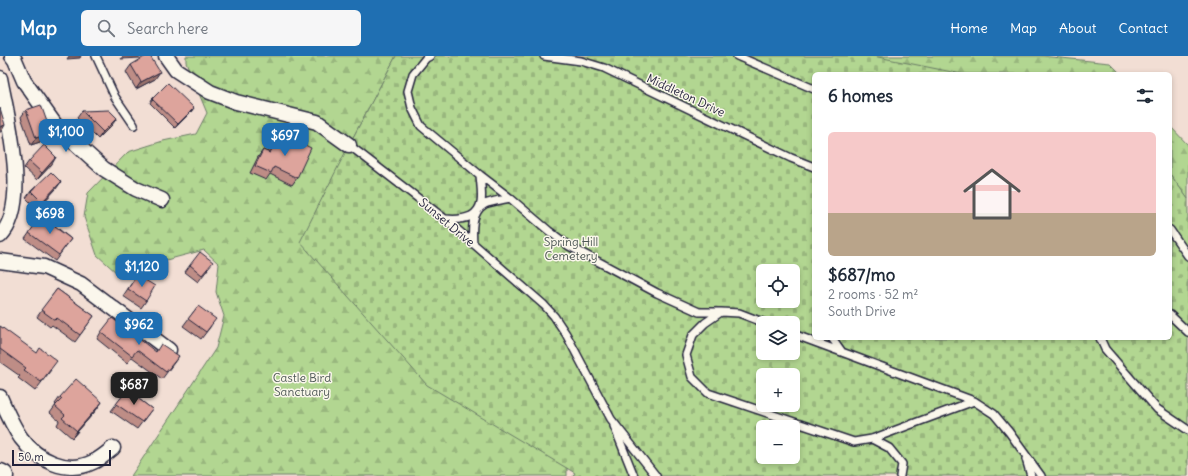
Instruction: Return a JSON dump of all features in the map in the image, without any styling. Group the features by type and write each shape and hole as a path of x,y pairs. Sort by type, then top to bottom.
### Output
{"street":[{"path":"12,56 24,81 56,126 104,169 136,189 162,200"},
{"name":"Sunset Drive","path":"166,56 176,70 210,92 236,102 317,122 349,145"},
{"path":"0,78 15,157 15,200 11,219 0,236"},
{"path":"0,262 44,267 81,284 169,350"},
{"path":"0,397 11,423 22,439 32,450 48,462 63,467 81,466 93,462 113,448"}],"lane":[{"path":"96,56 114,97 134,125"},
{"path":"430,56 426,58 413,74 408,91 412,108 421,126 549,231 569,246 657,293 699,312 739,313 756,320"},
{"name":"Middleton Drive","path":"544,56 581,61 604,68 791,158 812,166"},
{"path":"737,56 812,88"},
{"name":"Sunset Drive","path":"349,145 446,219 544,305 554,316 566,334 611,419 656,476"},
{"path":"473,244 472,229 476,213 481,206 482,196 480,175"},
{"path":"446,219 457,220 467,218 476,213 486,204 510,198"},
{"path":"1172,233 1188,256"},
{"path":"721,312 705,323 693,335 686,356 692,377 708,393 854,442 872,439 974,401"},
{"path":"1172,317 1188,332"},
{"path":"800,337 974,401 994,414 1041,476"},
{"path":"833,340 842,352"},
{"path":"1101,340 1105,349 1157,409 1188,430"},
{"path":"611,419 634,476"},
{"path":"872,439 889,448 902,464 900,476"},
{"path":"1024,453 1031,476"}],"green space":[{"name":"Castle Bird Sanctuary","path":"186,56 396,56 349,145 540,444 567,468 567,476 131,476 216,348 224,316 216,292 219,264 204,250 117,273 97,255 84,217 88,193 128,152 163,141 196,134 207,113 186,62"},
{"name":"Spring Hill Cemetery","path":"396,56 873,56 952,72 812,72 812,340 1172,340 1172,177 1188,199 1188,476 573,476 575,473 427,385 300,242"},
{"path":"756,56 1042,56 1110,63 1119,72 812,72 812,73"},
{"path":"1172,128 1188,145 1188,199 1172,177"}],"building":[{"path":"146,56 150,56 160,72 141,82 131,65"},
{"path":"168,83 194,108 178,124 152,99"},
{"path":"41,105 51,133 36,138 26,110"},
{"path":"0,108 5,125 0,127"},
{"path":"109,110 117,118 103,132 82,111"},
{"path":"282,134 311,148 297,178 274,167 271,173 255,166 263,150 270,153 275,142 278,143"},
{"path":"44,145 56,157 42,173 29,161"},
{"path":"51,172 61,182 42,202 31,191"},
{"path":"42,215 56,225 55,227 71,239 59,255 29,233"},
{"path":"200,252 213,262 202,275 190,265"},
{"path":"137,275 155,286 146,301 128,289"},
{"path":"57,289 94,316 80,335 57,318 55,320 41,310"},
{"path":"198,306 216,319 206,332 188,319"},
{"path":"112,318 156,352 161,344 179,356 166,372 137,350 132,356 101,332"},
{"path":"0,326 37,353 40,348 57,361 41,382 24,370 26,368 0,349"},
{"path":"76,379 102,402 77,431 62,418 65,415 55,406 62,399 60,397"},
{"path":"127,390 152,409 142,422 116,404"}]}
